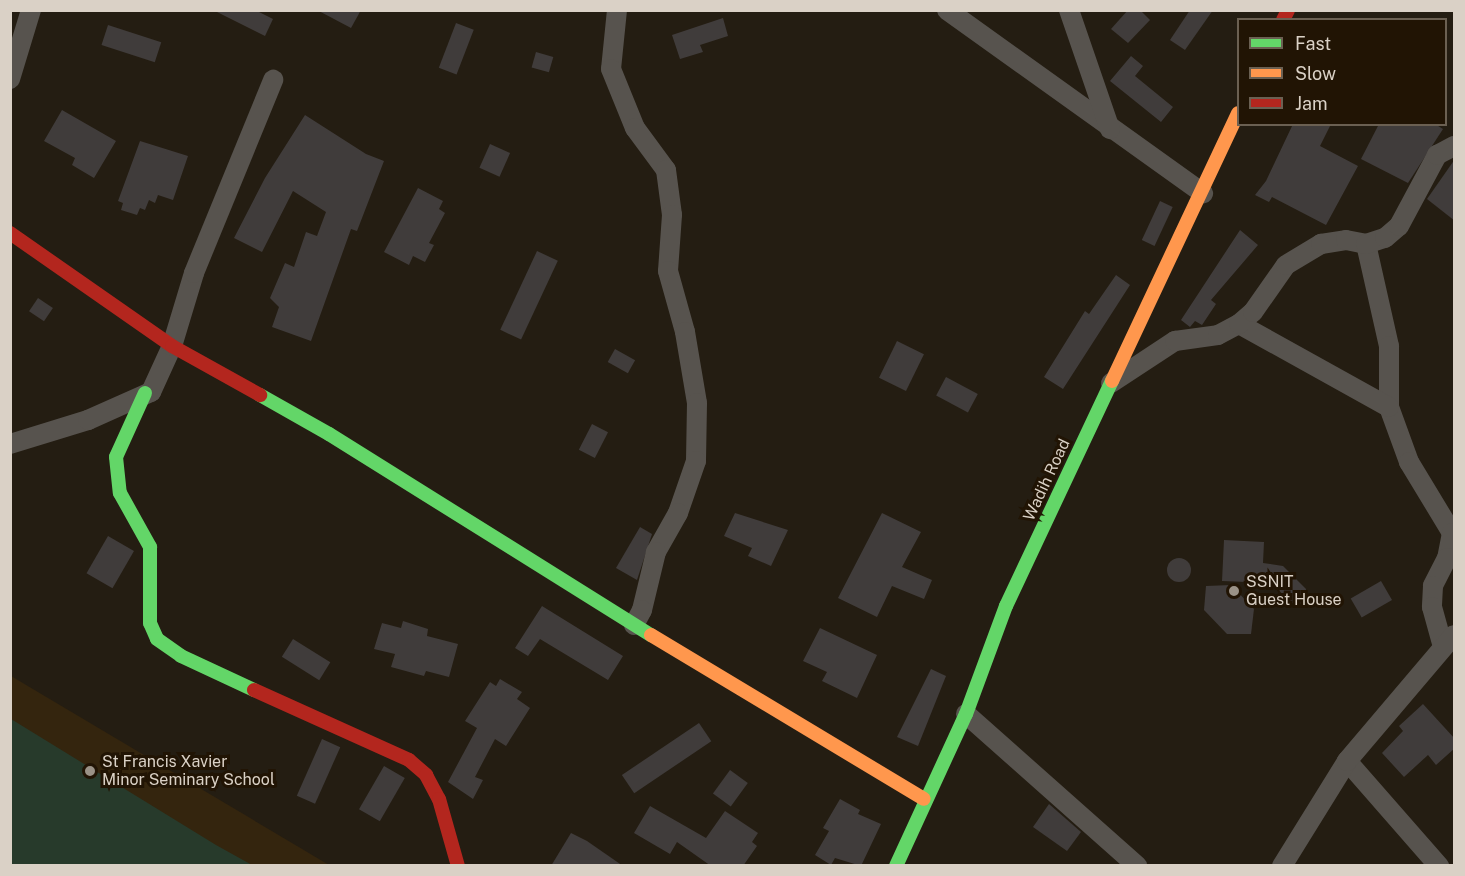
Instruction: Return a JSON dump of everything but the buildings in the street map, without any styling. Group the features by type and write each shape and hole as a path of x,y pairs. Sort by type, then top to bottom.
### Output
{"street":[{"path":"10,79 31,10"},
{"path":"617,10 610,69 635,128 666,170 672,215 668,272 685,332 697,403 696,461 678,513 656,552 642,610 634,625"},
{"path":"947,10 1110,129 1203,193"},
{"path":"1069,10 1110,129"},
{"path":"10,444 88,420 151,392 161,377 194,273 273,80"},
{"name":"Wadih Road","path":"896,866 924,799 966,714 1006,606 1237,117"},
{"path":"1111,383 1175,341 1210,337 1239,324 1253,312 1286,265 1321,244 1346,240 1366,244 1384,238 1399,225 1425,171 1437,155 1455,146"},
{"path":"10,233 172,346 329,434 634,625 924,799"},
{"path":"1282,866 1347,761 1449,641 1432,607 1433,586 1447,558 1453,535 1409,462 1389,407 1389,346 1366,244"},
{"path":"1239,324 1389,407"},
{"path":"145,393 116,457 116,465 120,493 150,547 150,623 158,639 180,656 409,760 426,775 438,799 458,866"},
{"path":"966,714 1137,866"},
{"path":"1347,761 1439,866"}],"shaded area":[{"name":"St Francis Xavier Minor Seminary School","path":"11,676 329,865 11,866"}],"green space":[{"path":"11,719 216,845 252,865 11,865"}],"traffic: fast":[{"path":"896,866 966,714 1006,606 1112,381"},
{"path":"145,393 116,457 120,493 150,547 150,623 157,639 181,656 254,690"},
{"path":"260,395 329,434 651,635"}],"traffic: slow":[{"path":"1112,381 1237,115"},
{"path":"651,635 924,799"}],"traffic: jam":[{"path":"1284,18 1288,10"},
{"path":"10,233 172,346 260,395"},
{"path":"254,690 409,760 426,775 439,799 458,866"}],"place":[{"name":"SSNIT Guest House","path":"1234,591"},
{"name":"St Francis Xavier Minor Seminary School","path":"90,771"}]}
